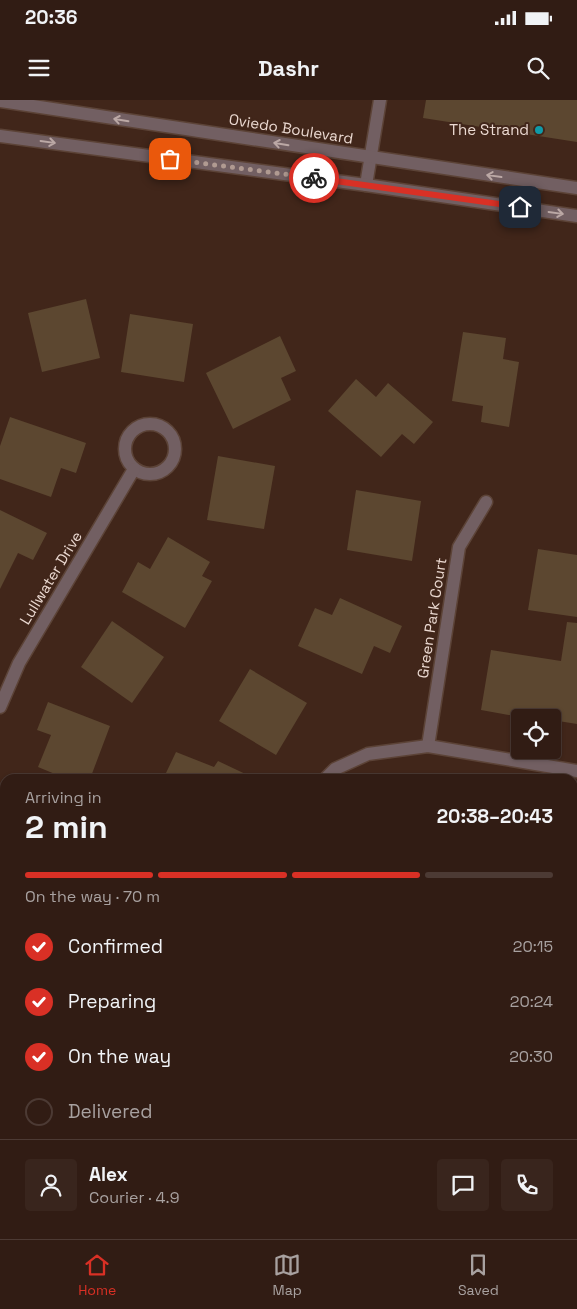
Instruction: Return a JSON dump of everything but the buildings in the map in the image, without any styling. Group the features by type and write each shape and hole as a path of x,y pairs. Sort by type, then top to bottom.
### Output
{"street":[{"path":"366,185 380,100"},
{"name":"Oviedo Boulevard","path":"0,101 577,188"},
{"path":"0,136 366,185 577,216"},
{"name":"Lullwater Drive","path":"0,707 19,663 134,469"},
{"name":"Green Park Court","path":"428,746 459,547 486,502"},
{"path":"330,774 335,769 368,754 428,746 577,771"}],"way so far":[{"path":"170,159 314,178"}],"place":[{"name":"The Strand","path":"539,130"}],"route":[{"path":"314,178 520,207"}]}
